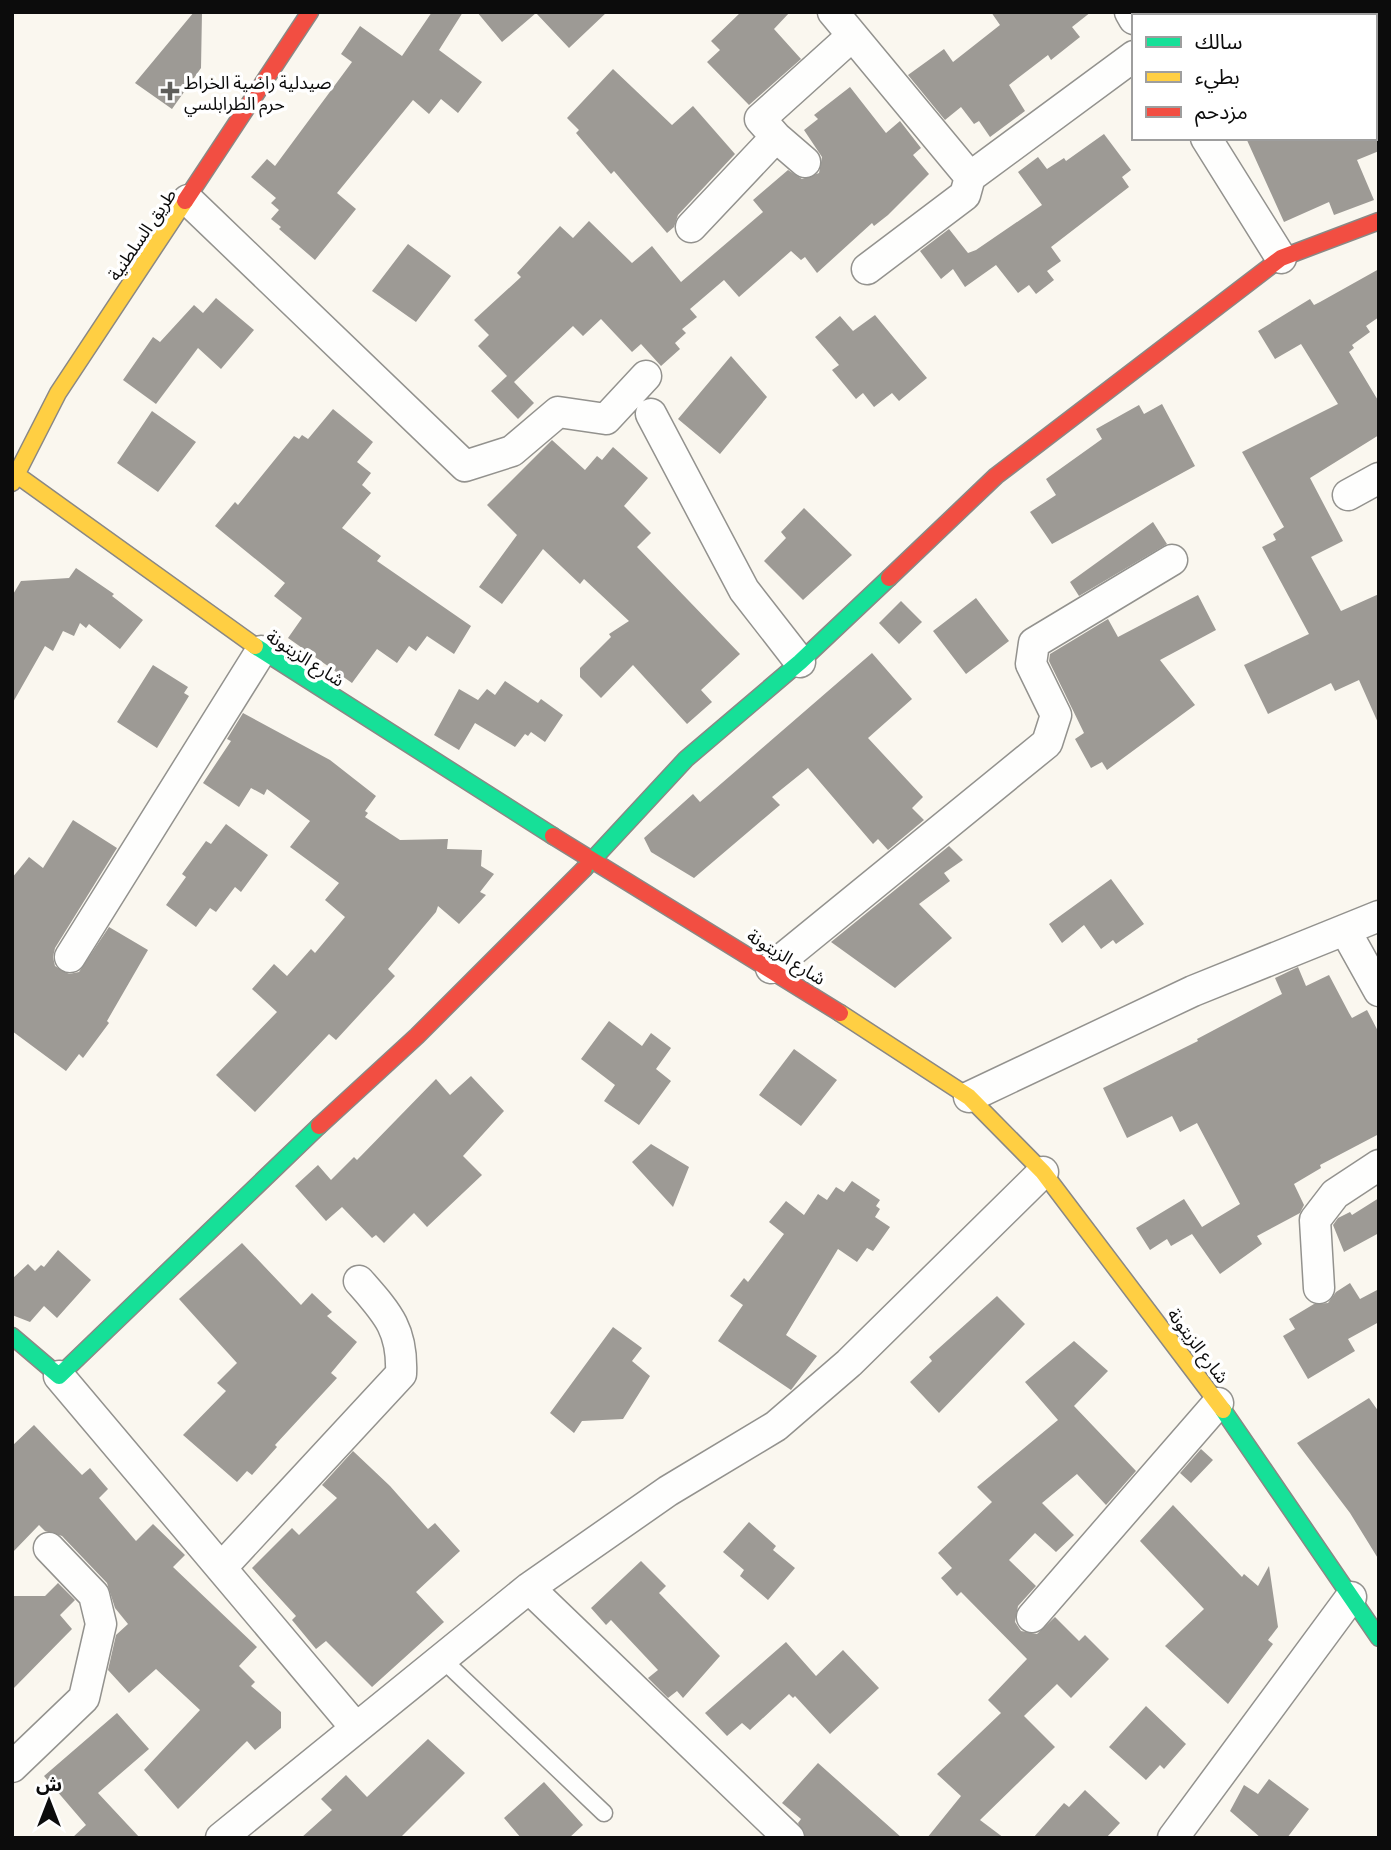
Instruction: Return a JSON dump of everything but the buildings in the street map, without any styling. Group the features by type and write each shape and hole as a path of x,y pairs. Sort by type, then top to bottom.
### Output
{"street":[{"name":"طريق السلطنية","path":"14,476 58,393 310,12"},
{"path":"833,12 970,177"},
{"path":"805,162 760,119 852,36"},
{"path":"867,269 965,195 970,177 1132,57"},
{"path":"691,227 776,137"},
{"path":"1207,140 1281,258"},
{"path":"188,200 465,466 512,451 558,412 606,418 646,376"},
{"path":"59,1376 266,1174 417,1036 592,861 687,759 800,662 996,476 1281,258 1379,221"},
{"path":"650,414 744,590 800,662"},
{"name":"شارع الزيتونة","path":"14,476 261,651 592,861 771,968 969,1097 1043,1172 1218,1403 1379,1638"},
{"path":"1348,495 1379,478"},
{"path":"771,968 1047,743 1056,715 1031,664 1034,643 1172,560"},
{"path":"70,957 261,651"},
{"path":"969,1097 1193,991 1379,916"},
{"path":"1345,930 1379,991"},
{"path":"1320,1287 1315,1220 1335,1194 1379,1166"},
{"path":"220,1838 440,1657 529,1588 668,1491 776,1426 849,1363 1043,1172"},
{"path":"223,1566 401,1374 399,1338 389,1315 359,1281"},
{"path":"12,1336 59,1376 223,1566 356,1728"},
{"path":"1032,1617 1218,1403"},
{"path":"12,1767 84,1698 101,1624 94,1595 48,1548"},
{"path":"529,1588 778,1834"},
{"path":"1173,1838 1351,1597"}],"lane":[{"path":"440,1657 604,1812"}],"traffic: fast":[{"path":"584,869 686,759 800,662 889,578"},
{"path":"255,646 553,836"},
{"path":"12,1336 59,1376 319,1126"},
{"path":"1223,1410 1379,1638"}],"traffic: slow":[{"path":"12,483 58,393 185,201"},
{"path":"17,475 255,646"},
{"path":"840,1013 969,1097 1043,1172 1223,1410"}],"traffic: jam":[{"path":"185,201 310,12"},
{"path":"889,578 996,476 1281,258 1379,221"},
{"path":"553,836 840,1013"},
{"path":"319,1126 417,1036 584,869"}],"place":[{"name":"صيدلية راضية الخراط حرم الطرابلسي","path":"170,91"}]}
